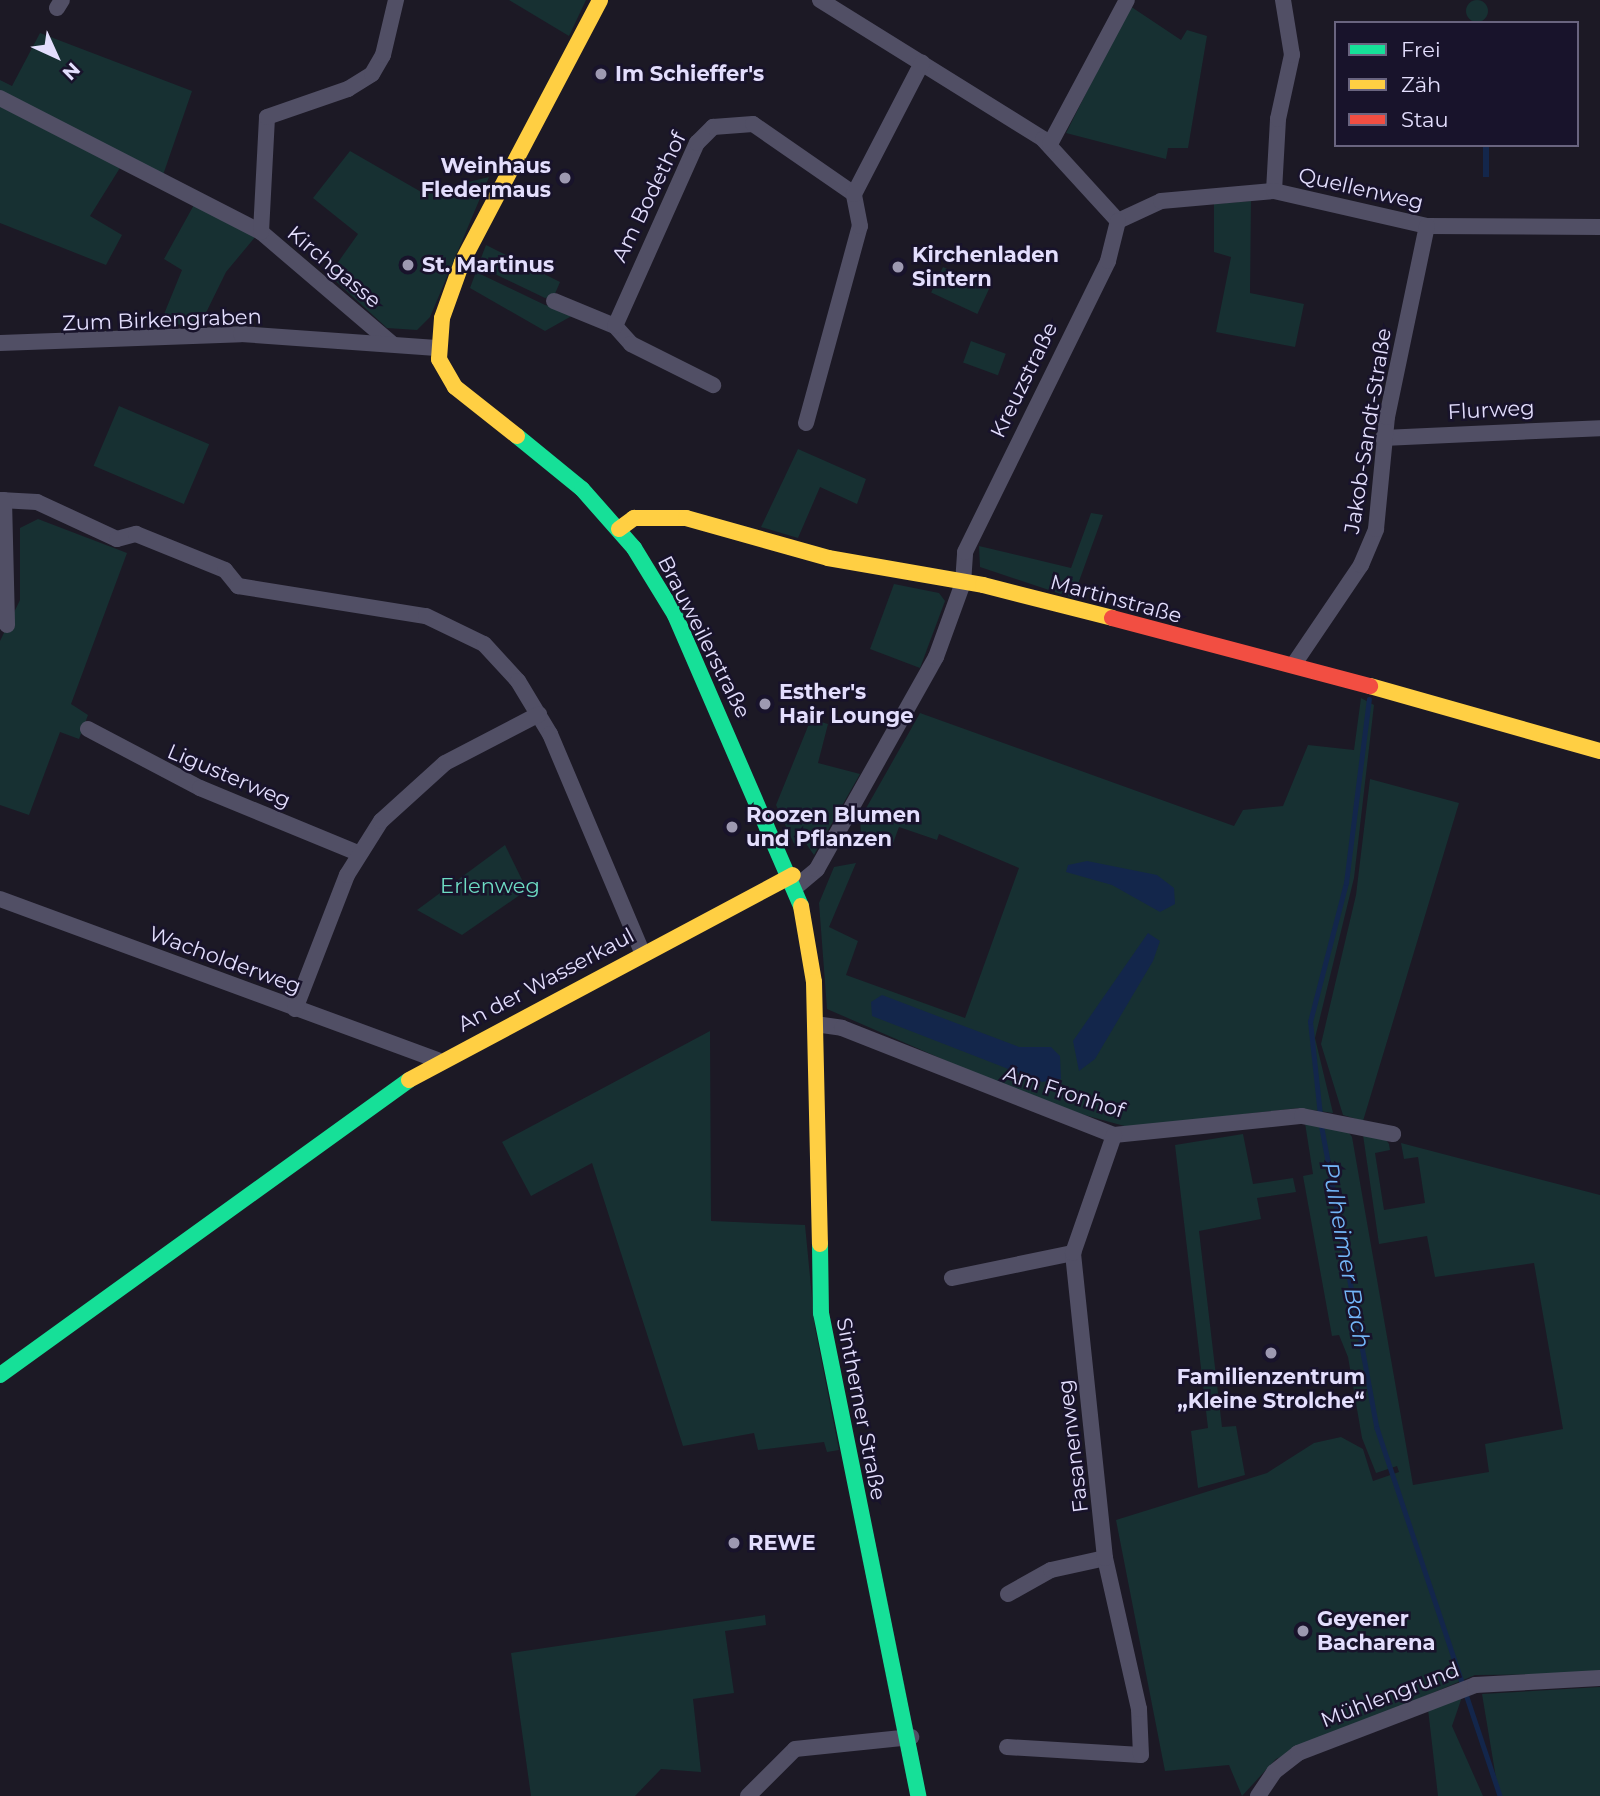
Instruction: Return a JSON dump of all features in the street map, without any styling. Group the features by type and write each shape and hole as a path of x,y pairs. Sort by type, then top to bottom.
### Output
{"street":[{"name":"Kirchgasse","path":"392,344 261,232 268,117 348,89 372,74 383,55 396,0"},
{"path":"437,348 462,262 600,0"},
{"path":"820,0 1050,144 1118,220"},
{"path":"1050,144 1127,0"},
{"path":"1273,191 1278,118 1292,55 1283,0"},
{"path":"806,423 860,226 854,194 922,63"},
{"path":"0,98 261,232"},
{"name":"Am Bodethof","path":"615,326 697,143 713,127 753,124 854,194"},
{"name":"Quellenweg","path":"1118,220 1161,201 1273,191 1427,226 1600,227"},
{"name":"Kreuzstraße","path":"795,881 817,869 921,685 963,583 965,552 1108,261 1118,220"},
{"name":"Jakob-Sandt-Straße","path":"1294,664 1369,550 1383,438 1427,226"},
{"path":"554,301 615,326 631,344 713,385"},
{"name":"Zum Birkengraben","path":"7,345 241,334 437,348"},
{"name":"Brauweilerstraße","path":"437,348 455,387 562,471 619,529 675,615 795,881 810,941 815,1024"},
{"name":"Flurweg","path":"1383,438 1600,428"},
{"path":"7,625 2,500 37,502 117,539 136,534 225,570 237,586 449,625 494,653 539,714 579,793 642,953"},
{"name":"Martinstraße","path":"619,529 634,518 685,518 828,558 963,583 1294,664 1600,751"},
{"path":"295,1009 358,853 424,778 539,714"},
{"name":"Ligusterweg","path":"88,729 200,788 358,853"},
{"name":"An der Wasserkaul","path":"0,1376 330,1140 437,1060 642,953 795,881"},
{"name":"Wacholderweg","path":"0,899 437,1060"},
{"name":"Am Fronhof","path":"815,1024 842,1028 1114,1135 1302,1116 1334,1119 1393,1134"},
{"name":"Sintherner Straße","path":"815,1024 821,1313 911,1737 918,1796"},
{"name":"Fasanenweg","path":"1007,1747 1141,1755 1139,1709 1105,1558 1073,1254 1114,1135"},
{"path":"951,1278 1073,1254"},
{"path":"1008,1594 1051,1570 1105,1558"},
{"name":"Mühlengrund","path":"1258,1796 1274,1772 1298,1753 1475,1685 1600,1678"},
{"path":"748,1796 795,1749 911,1737"}],"green space":[{"path":"509,0 586,0 569,36"},
{"path":"1473,0 1481,0 1488,7 1488,15 1482,21 1472,21 1466,15 1466,7"},
{"path":"1130,6 1181,40 1187,30 1207,36 1188,148 1168,148 1166,159 1066,133"},
{"path":"40,33 192,91 163,175 0,94 0,80 12,86"},
{"path":"0,103 123,163 90,216 122,235 106,265 0,223"},
{"path":"350,151 423,193 489,177 430,317 417,330 387,328 329,275 358,234 313,198"},
{"path":"1251,201 1250,293 1304,304 1295,347 1216,332 1231,257 1214,252 1214,204"},
{"path":"195,203 256,236 226,272 200,325 160,324 182,270 164,259"},
{"path":"486,245 560,282 554,296 545,298 478,266"},
{"path":"943,267 989,289 977,314 931,292"},
{"path":"476,272 545,305 577,313 545,331 470,288"},
{"path":"971,341 1006,354 998,375 963,363"},
{"path":"119,406 209,444 184,504 94,466"},
{"path":"798,449 866,479 857,504 820,487 798,538 761,527"},
{"path":"1091,513 1103,515 1073,598 980,567 979,546 1071,568"},
{"path":"38,519 127,553 71,704 88,715 79,739 60,732 29,815 0,805 0,641 20,600 20,528"},
{"path":"894,584 939,593 945,601 920,668 870,649"},
{"path":"1361,698 1374,705 1354,878 1315,1038 1333,1113 1299,1108 1128,1127 1048,1105 827,1009 819,903 834,867 856,863 829,927 858,941 846,975 965,1018 1019,868 939,834 937,840 899,827 892,846 861,835 860,819 920,713 1234,826 1243,810 1283,806 1308,745 1354,750"},
{"path":"811,719 828,724 818,763 860,774 814,855 802,838 795,846 776,805"},
{"path":"1370,779 1459,803 1363,1121 1343,1115 1321,1044 1356,895"},
{"name":"Erlenweg","path":"505,845 527,890 462,935 417,910"},
{"path":"710,1031 711,1221 805,1225 815,1328 839,1450 827,1452 824,1442 758,1450 754,1433 683,1446 592,1163 531,1196 502,1142"},
{"path":"1305,1123 1346,1129 1352,1137 1413,1485 1489,1472 1485,1444 1563,1429 1534,1263 1435,1277 1427,1236 1379,1244 1363,1135 1383,1136 1389,1144 1390,1150 1375,1153 1384,1210 1425,1203 1418,1157 1404,1159 1401,1143 1600,1195 1600,1674 1475,1675 1276,1759 1242,1796 1229,1765 1165,1771 1116,1520 1267,1473 1314,1443 1341,1437 1363,1449 1373,1481 1399,1472 1397,1466 1376,1473 1362,1438 1348,1357 1339,1335 1332,1336 1303,1176 1313,1174"},
{"path":"1243,1134 1253,1184 1293,1178 1296,1192 1257,1198 1261,1219 1199,1231 1222,1427 1236,1426 1245,1475 1198,1488 1191,1431 1208,1428 1175,1145"},
{"path":"765,1615 766,1625 725,1631 734,1693 693,1699 701,1772 661,1769 635,1796 531,1796 511,1653"},
{"path":"1600,1687 1600,1796 1499,1796 1482,1694"},
{"path":"1462,1697 1452,1726 1483,1796 1438,1796 1428,1709"}],"water":[{"path":"1483,147 1489,147 1489,177 1483,177"},
{"path":"1087,861 1157,875 1174,888 1175,904 1160,912 1112,885 1066,872 1068,865"},
{"path":"1148,933 1160,941 1153,961 1095,1059 1079,1071 1073,1041"},
{"path":"882,995 1019,1047 1051,1047 1060,1056 1061,1079 1042,1082 872,1016 871,1002"}],"waterway":[{"name":"Pulheimer Bach","path":"1320,1115 1310,1022 1346,883 1369,699"},
{"name":"Pulheimer Bach","path":"1321,1123 1377,1428 1500,1796"}],"traffic: fast":[{"path":"517,436 582,489 634,548 675,615 801,906"},
{"path":"0,1375 409,1080"},
{"path":"820,1244 821,1313 918,1796"}],"traffic: slow":[{"path":"517,436 455,387 439,359 442,318 462,262 600,0"},
{"path":"619,529 634,518 686,518 828,558 983,585 1112,618"},
{"path":"1370,686 1600,751"},
{"path":"409,1080 793,875"},
{"path":"801,906 814,982 820,1244"}],"traffic: jam":[{"path":"1112,618 1370,686"}],"place":[{"name":"Im Schieffer's","path":"601,74"},
{"name":"Weinhaus Fledermaus","path":"565,178"},
{"name":"St. Martinus","path":"408,265"},
{"name":"Kirchenladen Sintern","path":"898,267"},
{"name":"Esther's Hair Lounge","path":"765,704"},
{"name":"Roozen Blumen und Pflanzen","path":"732,827"},
{"name":"Familienzentrum „Kleine Strolche“","path":"1271,1353"},
{"name":"REWE","path":"734,1543"},
{"name":"Geyener Bacharena","path":"1303,1631"}]}
